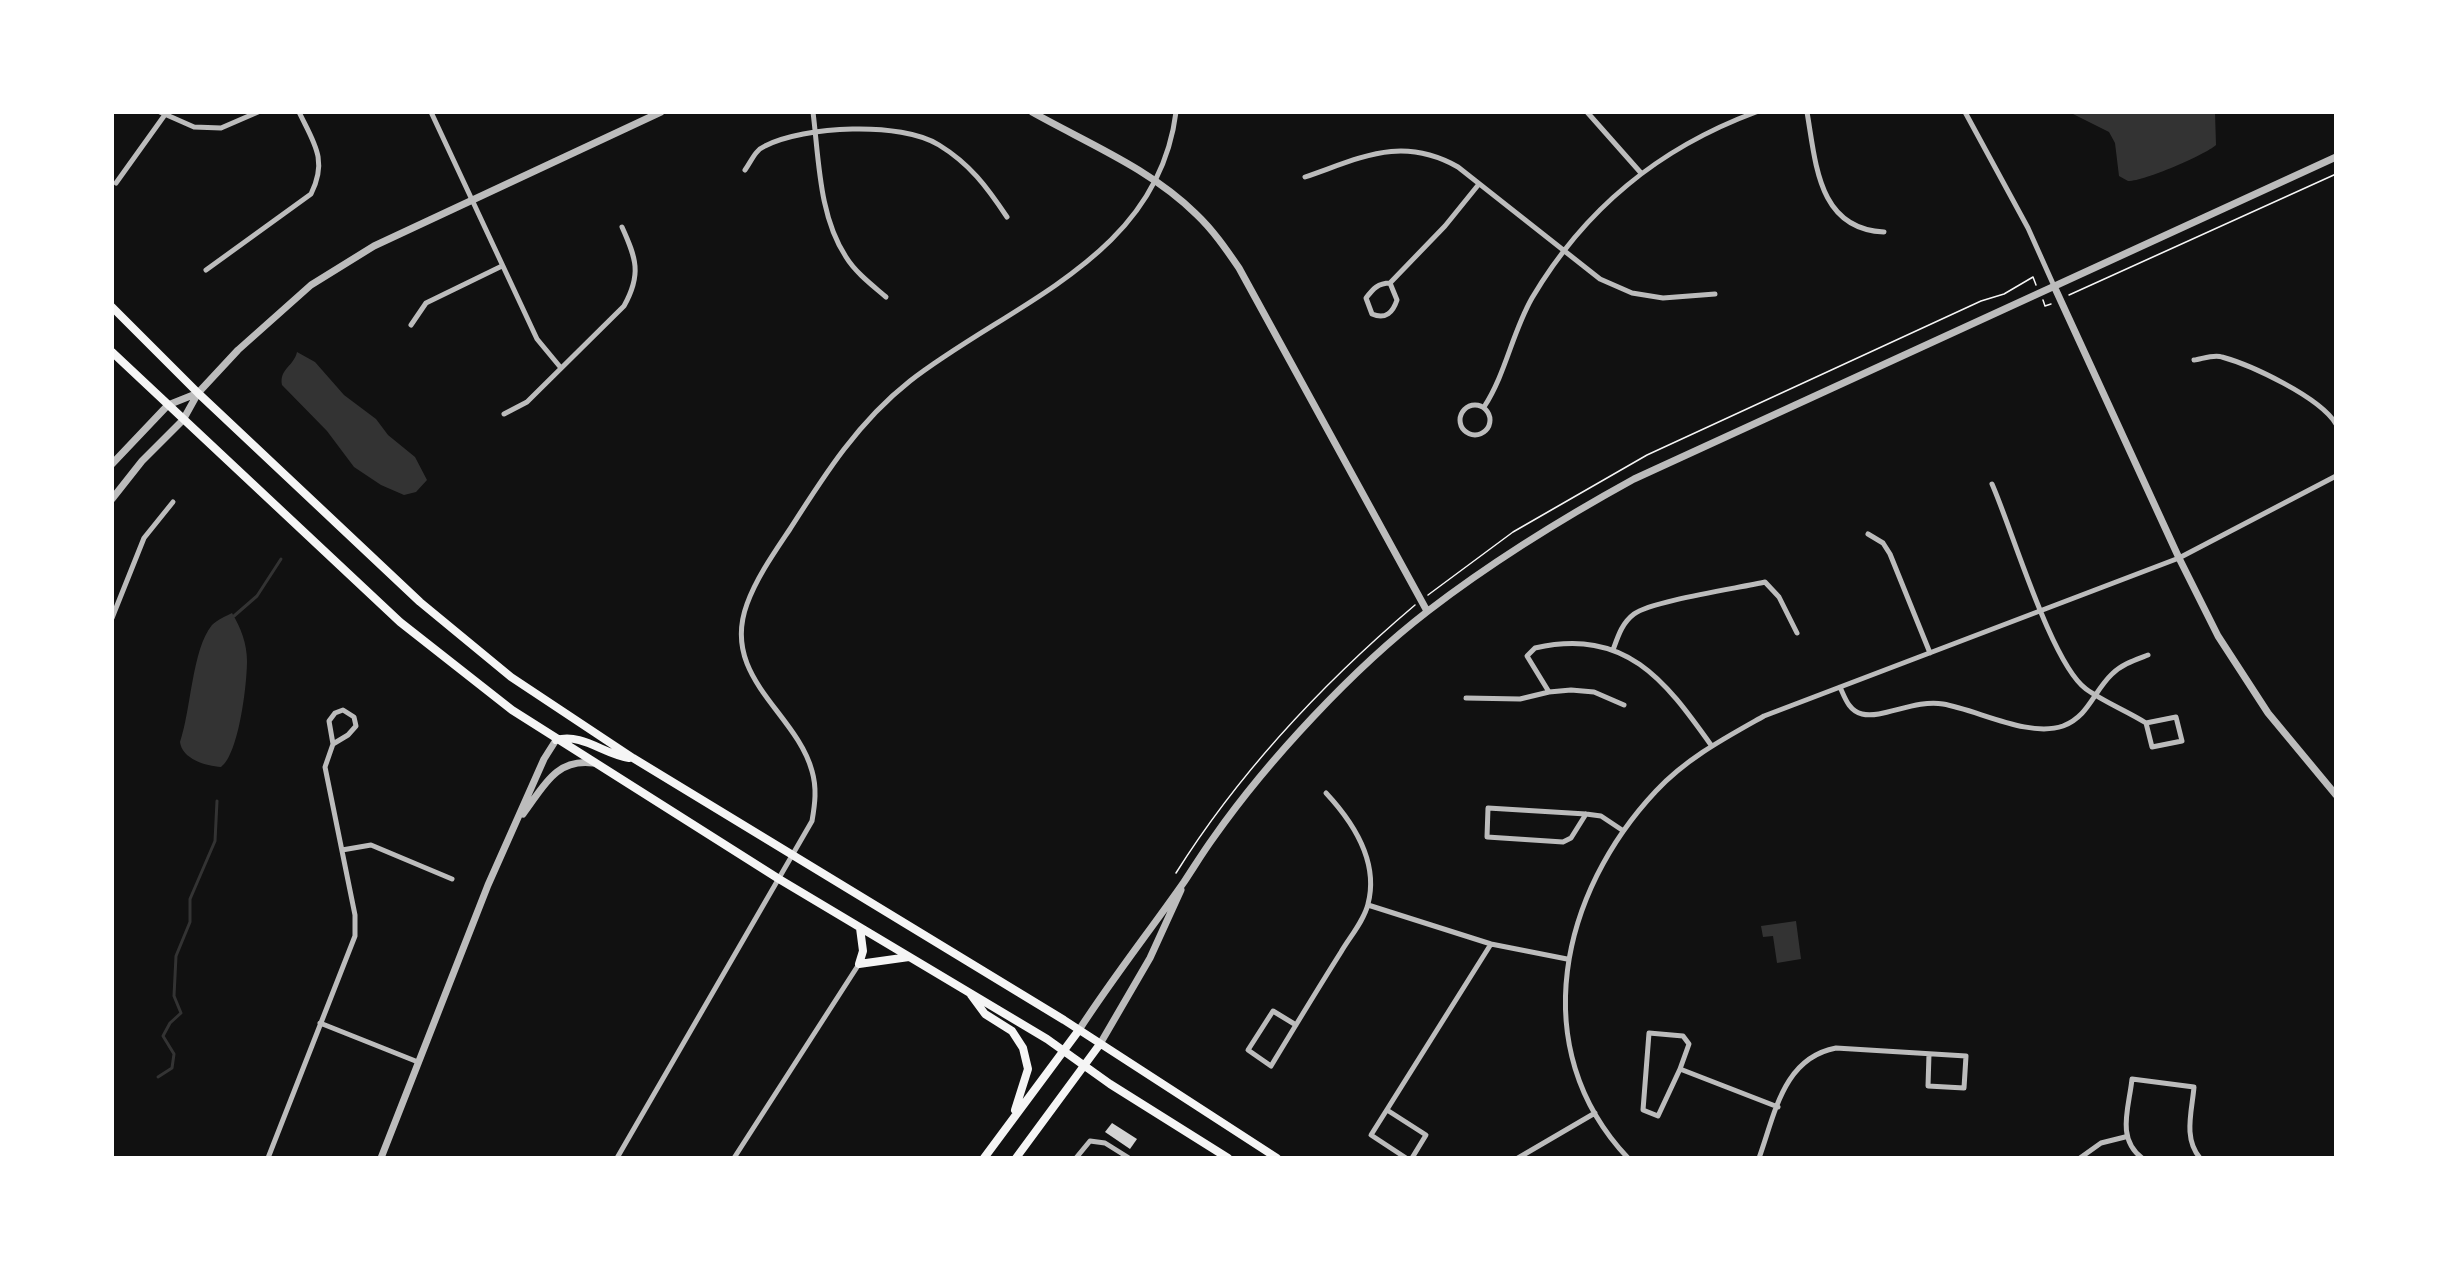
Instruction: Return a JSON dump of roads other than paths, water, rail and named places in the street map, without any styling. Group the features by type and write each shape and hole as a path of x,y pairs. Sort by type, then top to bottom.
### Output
{"main road":[{"path":"112,307 198,393 444,624 511,677 633,758 1079,1030 1277,1158"},
{"path":"112,352 400,622 456,669 556,740 779,879 967,990 1228,1158"},
{"path":"556,740 567,737 580,739 618,756 633,758"},
{"path":"860,928 862,951 860,964 909,957"},
{"path":"967,990 985,1014 1012,1031 1023,1048 1028,1069 1012,1119"},
{"path":"984,1158 1079,1030"},
{"path":"1016,1158 1100,1044"}],"street":[{"path":"116,183 162,114 194,127 221,128 258,112"},
{"path":"206,270 311,194 318,180 320,161 317,148 299,112"},
{"path":"430,112 537,339 561,368"},
{"path":"112,499 142,461 183,420 198,393 238,350 311,285 374,246 661,112"},
{"path":"813,112 826,208 832,231 856,271 886,297"},
{"path":"1032,112 1154,180 1195,213 1218,238 1239,268 1427,611"},
{"path":"617,1158 812,821 815,785 806,756 757,686 745,656 743,622 752,592 833,460 865,423 930,366 1094,258 1126,225 1154,180 1167,150 1176,112"},
{"path":"1587,112 1641,173"},
{"path":"1484,407 1495,390 1531,300 1564,250 1600,208 1675,148 1717,127 1756,112"},
{"path":"1807,112 1817,171 1826,196 1848,223 1868,232 1884,232"},
{"path":"1965,112 2028,228 2179,558 2218,636 2268,713 2336,795"},
{"path":"745,170 758,150 790,136 879,128 907,132 937,143 968,164 982,179 1007,217"},
{"path":"1305,177 1382,152 1406,149 1444,159 1600,279 1632,293 1663,298 1715,294"},
{"path":"1079,1030 1214,836 1280,756 1322,709 1427,611 1541,533 1634,479 2336,157"},
{"path":"1390,283 1397,300 1393,311 1378,317 1372,314 1366,298 1381,283 1390,283 1445,226 1479,184"},
{"path":"504,414 527,402 624,306 634,288 636,266 634,254 622,227"},
{"path":"411,325 426,303 502,266"},
{"path":"2194,360 2219,356 2303,392 2319,404 2336,424"},
{"path":"112,464 168,405 198,393"},
{"path":"1471,405 1484,407 1490,415 1488,428 1481,434 1471,435 1464,429 1460,420 1461,414 1471,405"},
{"path":"1628,1158 1595,1113 1578,1078 1568,1038 1564,997 1568,959 1586,896 1599,868 1622,830 1656,790 1711,745 1764,716 2179,558 2336,476"},
{"path":"1992,484 2061,658 2070,671 2086,689 2146,723 2176,717 2182,741 2152,747 2146,723"},
{"path":"112,618 144,538 173,502"},
{"path":"1868,534 1883,543 1890,554 1930,653"},
{"path":"1613,650 1619,632 1626,621 1646,607 1765,582 1779,597 1797,633"},
{"path":"1549,692 1527,656 1535,648 1590,646 1613,650 1665,685 1711,745"},
{"path":"1840,687 1848,704 1854,711 1864,715 1918,703 1942,704 2040,730 2060,727 2077,720 2111,675 2123,665 2148,655"},
{"path":"1466,698 1520,699 1549,692 1594,692 1624,705"},
{"path":"268,1158 355,936 355,915 325,767 333,744 330,721 335,713 343,710 354,717 356,726 348,735 333,744"},
{"path":"381,1158 488,885 544,759 556,740"},
{"path":"517,824 557,770 572,762 593,763"},
{"path":"1296,1025 1273,1011 1248,1050 1271,1066 1296,1025 1368,905 1367,863 1362,844 1354,826 1326,793"},
{"path":"1586,814 1571,838 1563,842 1487,837 1488,808 1586,814 1601,816 1622,830"},
{"path":"342,850 371,845 383,848 452,879"},
{"path":"1100,1044 1150,958 1184,882"},
{"path":"1368,905 1491,944 1568,959"},
{"path":"1406,1158 1371,1135 1491,944"},
{"path":"734,1158 860,964"},
{"path":"320,1023 418,1062"},
{"path":"1649,1033 1683,1036 1689,1044 1680,1069 1658,1116 1643,1110 1649,1033"},
{"path":"1759,1158 1792,1073 1810,1057 1836,1048 1966,1056 1964,1088 1928,1086 1929,1054"},
{"path":"1680,1069 1778,1107"},
{"path":"2142,1158 2132,1150 2126,1137 2132,1079 2194,1087 2189,1137 2193,1149 2200,1158"},
{"path":"1387,1110 1426,1135 1412,1158"},
{"path":"1518,1158 1595,1113"},
{"path":"2080,1158 2101,1143 2126,1137"},
{"path":"1076,1158 1090,1141 1099,1140 1129,1158"}],"waterway":[{"path":"234,616 257,596 281,559"},
{"path":"158,1077 172,1068 174,1054 163,1036 170,1023 181,1013 174,996 176,956 190,922 190,899 215,841 217,801"}]}
